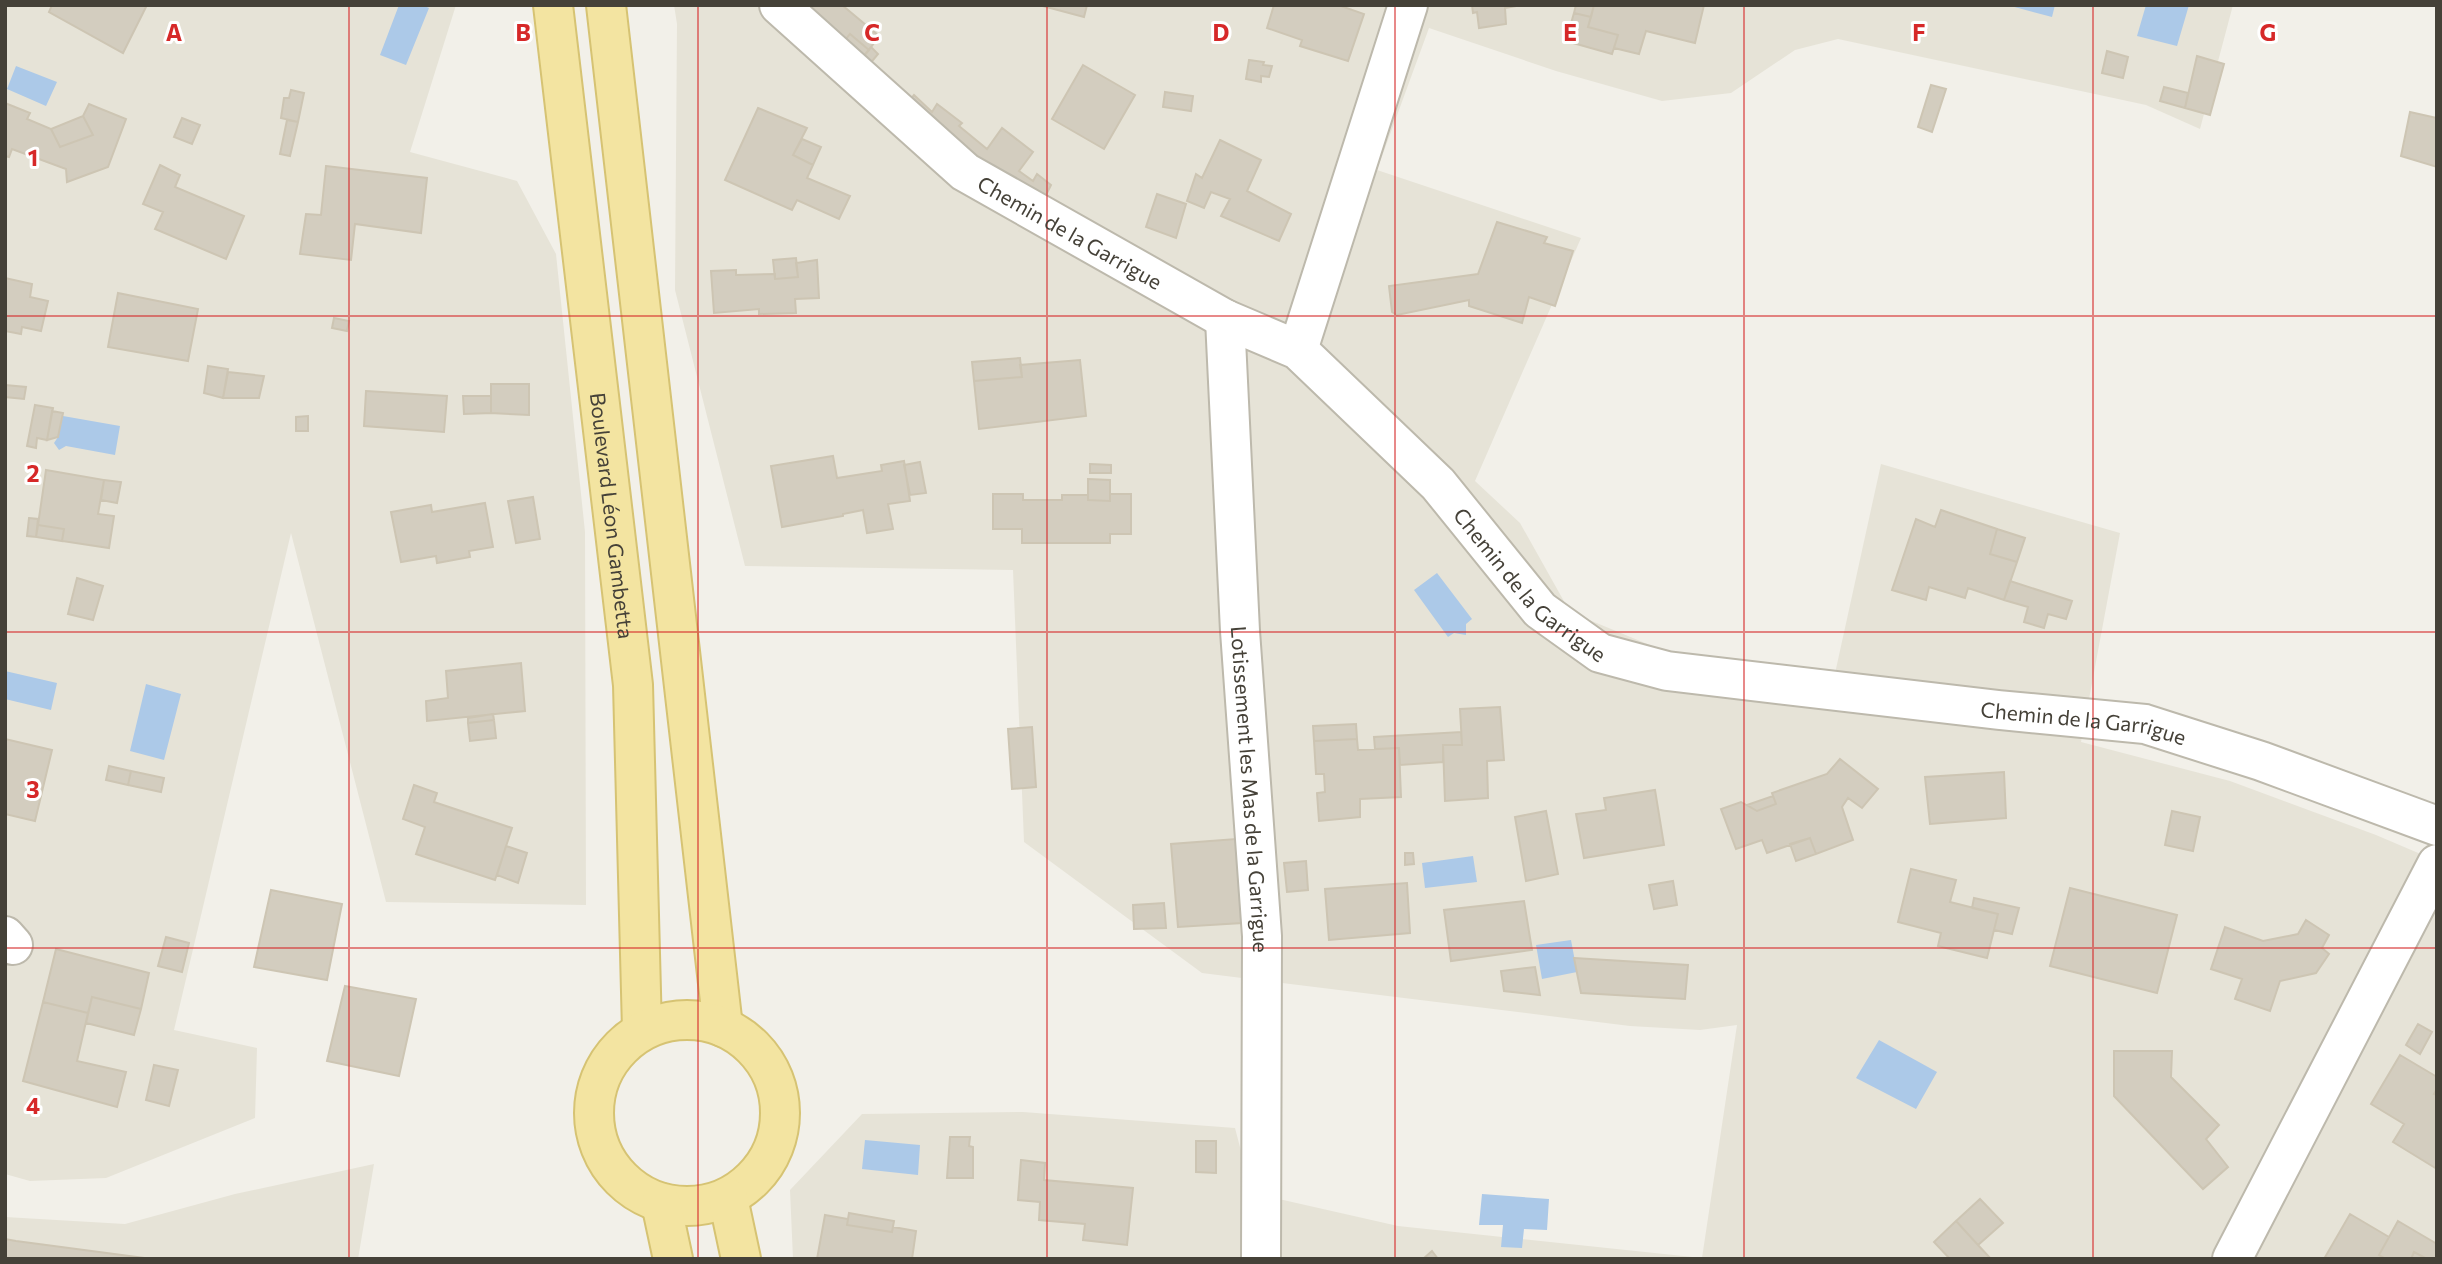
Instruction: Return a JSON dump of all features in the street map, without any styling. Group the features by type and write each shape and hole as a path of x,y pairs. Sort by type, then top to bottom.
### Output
{"main road":[{"name":"Boulevard Léon Gambetta","path":"553,5 634,685 642,1030"},
{"path":"606,5 723,1027"},
{"path":"696,1020 723,1027 749,1043 769,1066 779,1096 780,1126 771,1155 754,1180 728,1198 707,1205 684,1207 661,1203 632,1189 610,1167 596,1139 593,1107 600,1077 617,1050 642,1030 668,1021 696,1020"},
{"path":"728,1198 741,1259"},
{"path":"661,1203 673,1259"}],"street":[{"name":"Chemin de la Garrigue","path":"779,5 965,172 1225,319 1298,350 1438,484 1540,610 1600,653 1667,671 1999,710 2145,724 2260,761 2437,826"},
{"path":"1298,350 1408,5"},
{"name":"Lotissement les Mas de la Garrigue","path":"1225,319 1240,631 1262,936 1261,1259"},
{"path":"2232,1259 2437,864"}],"shaded area":[{"path":"5,5 456,5 410,152 517,181 556,254 585,532 586,905 386,902 291,533 174,1030 257,1048 255,1118 106,1178 30,1181 5,1174"},
{"path":"674,5 2233,5 2200,129 2146,105 1838,39 1795,50 1731,93 1662,101 1556,71 1429,28 1377,170 1581,238 1475,481 1520,523 1570,612 1686,660 1834,678 1881,464 2120,533 2081,742 2230,781 2376,835 2437,861 2437,1259 793,1259 790,1190 862,1114 1023,1112 1235,1128 1252,1193 1398,1226 1702,1258 1737,1025 1700,1030 1630,1026 1202,973 1024,842 1013,570 745,566 675,290 677,24"},
{"path":"374,1164 358,1259 5,1259 5,1217 125,1224 235,1194"}],"water":[{"path":"399,5 422,5 429,8 406,65 380,55"},
{"path":"2007,5 2055,5 2052,17"},
{"path":"2146,5 2189,5 2177,46 2137,36"},
{"path":"16,66 57,82 46,106 7,89"},
{"path":"63,416 120,426 115,455 66,446 59,450 54,443"},
{"path":"1437,573 1472,619 1466,624 1466,635 1454,633 1448,637 1414,590"},
{"path":"5,671 57,683 51,710 5,699"},
{"path":"146,684 181,694 164,760 130,751"},
{"path":"1473,856 1477,882 1425,888 1422,863"},
{"path":"1571,940 1577,972 1542,979 1536,945"},
{"path":"1879,1040 1937,1072 1916,1109 1856,1078"},
{"path":"865,1140 920,1145 918,1175 862,1169"},
{"path":"1482,1194 1549,1199 1547,1230 1524,1229 1522,1248 1501,1247 1503,1225 1479,1225"}],"building":[{"path":"52,5 147,5 123,53 49,12"},
{"path":"809,5 842,5 879,36 869,50 850,34 838,49 799,16"},
{"path":"1039,5 1087,5 1084,17"},
{"path":"1274,5 1338,5 1364,14 1348,61 1300,46 1302,40 1267,28"},
{"path":"1472,5 1522,5 1505,8 1506,24 1479,28 1477,12 1473,13"},
{"path":"1576,5 1594,5 1591,17 1574,13"},
{"path":"1594,5 1704,5 1695,43 1646,31 1639,54 1614,48 1618,35 1588,27"},
{"path":"1574,13 1591,17 1588,27 1618,35 1612,54 1566,41"},
{"path":"850,34 869,50 856,65 838,49"},
{"path":"871,47 878,54 864,71 856,65"},
{"path":"2107,51 2128,57 2123,78 2102,73"},
{"path":"2197,56 2224,64 2210,115 2185,108"},
{"path":"1249,60 1272,66 1269,77 1261,76 1261,82 1246,79"},
{"path":"1083,65 1135,95 1104,149 1052,119"},
{"path":"1931,85 1946,89 1932,132 1918,127"},
{"path":"2164,87 2188,93 2185,108 2160,101"},
{"path":"291,90 304,93 298,122 281,118 284,98 289,98"},
{"path":"1165,92 1193,96 1191,111 1163,107"},
{"path":"914,95 932,112 937,104 962,123 959,126 987,149 1002,128 1033,152 1019,171 1033,181 1037,174 1051,185 1038,211 905,106"},
{"path":"5,103 30,113 27,119 51,129 60,147 93,135 83,116 89,104 126,119 108,167 67,182 66,169 12,149 9,157 5,156"},
{"path":"758,108 807,128 793,155 813,165 807,178 850,196 839,219 797,200 792,210 725,180"},
{"path":"2410,112 2437,118 2437,167 2401,156"},
{"path":"83,116 93,135 60,147 51,129"},
{"path":"182,118 200,125 192,144 174,137"},
{"path":"287,120 298,122 290,156 280,154"},
{"path":"802,139 821,147 813,165 793,155"},
{"path":"1220,140 1261,160 1247,191 1291,214 1279,241 1221,216 1230,199 1211,192 1204,208 1187,201 1196,174 1202,178"},
{"path":"160,165 180,175 175,187 244,216 226,259 155,229 163,212 143,204"},
{"path":"326,166 427,178 421,233 355,224 351,260 300,254 306,214 321,215"},
{"path":"1157,194 1186,204 1176,238 1146,227"},
{"path":"1497,222 1547,237 1544,243 1573,251 1555,306 1529,297 1522,323 1469,306 1469,300 1397,315 1392,312 1389,286 1478,274"},
{"path":"796,258 798,277 775,279 773,260"},
{"path":"817,260 819,298 795,299 796,313 759,314 759,309 714,313 711,271 736,270 736,275 775,274 775,279 798,277 796,263"},
{"path":"5,278 32,284 30,297 48,301 41,331 22,327 21,334 5,331"},
{"path":"118,293 198,309 188,361 108,347"},
{"path":"334,318 349,321 347,331 332,328"},
{"path":"1020,358 1022,377 974,381 972,362"},
{"path":"1080,360 1086,416 979,429 974,381 1022,377 1020,365"},
{"path":"208,366 228,369 223,398 204,393"},
{"path":"228,372 264,376 259,398 223,398"},
{"path":"491,384 529,384 529,415 491,413"},
{"path":"5,385 26,387 24,399 5,397"},
{"path":"366,391 447,396 444,432 364,426"},
{"path":"463,396 491,396 491,413 464,414"},
{"path":"35,405 53,408 47,440 37,438 36,448 27,446"},
{"path":"52,411 63,413 58,437 47,440"},
{"path":"308,416 308,431 296,431 296,417"},
{"path":"833,456 837,478 882,471 881,465 904,461 910,501 888,504 893,529 867,533 863,510 782,527 771,466"},
{"path":"920,462 926,493 910,495 904,465"},
{"path":"1090,464 1111,465 1111,473 1090,473"},
{"path":"46,470 104,480 98,514 114,516 109,548 62,541 64,529 38,525"},
{"path":"1088,479 1110,480 1110,501 1088,500"},
{"path":"104,480 121,482 117,503 101,500"},
{"path":"993,494 1023,494 1023,500 1062,500 1062,495 1088,495 1088,500 1110,501 1110,494 1131,494 1131,534 1110,534 1110,543 1022,543 1022,529 993,529"},
{"path":"533,497 540,539 516,543 508,501"},
{"path":"485,503 493,547 469,551 470,557 437,563 436,556 401,562 391,512 431,505 432,512"},
{"path":"1941,510 1997,529 1990,554 2017,562 2004,600 1968,588 1965,598 1929,587 1926,600 1892,590 1916,519 1935,527"},
{"path":"29,518 38,519 36,537 27,536"},
{"path":"38,525 64,529 62,541 36,537"},
{"path":"1997,529 2025,538 2017,562 1990,554"},
{"path":"77,578 103,586 93,620 68,614"},
{"path":"2010,581 2072,601 2066,619 2048,614 2044,628 2024,622 2028,607 2004,600"},
{"path":"521,663 525,711 427,721 426,701 448,698 446,671"},
{"path":"1500,707 1504,760 1487,761 1488,798 1445,801 1443,745 1462,745 1460,709"},
{"path":"493,714 494,720 468,723 468,718"},
{"path":"494,720 496,738 470,741 468,723"},
{"path":"1356,724 1357,739 1314,741 1313,726"},
{"path":"1032,727 1036,787 1012,789 1008,729"},
{"path":"1461,732 1462,745 1443,745 1443,762 1400,765 1399,748 1375,749 1374,737"},
{"path":"5,739 52,750 35,821 5,814"},
{"path":"1357,739 1358,750 1399,748 1401,797 1360,799 1360,817 1319,821 1317,793 1325,792 1324,774 1316,774 1314,741"},
{"path":"1840,759 1878,789 1862,808 1848,798 1842,807 1853,840 1816,854 1810,838 1767,853 1762,840 1736,849 1721,809 1741,802 1757,811 1776,804 1772,793 1827,774"},
{"path":"109,766 131,771 128,785 106,780"},
{"path":"131,771 164,778 161,792 128,785"},
{"path":"2004,772 2006,818 1930,824 1925,777"},
{"path":"414,785 437,793 434,802 512,828 495,880 416,854 425,827 403,819"},
{"path":"1655,790 1664,845 1584,858 1576,814 1606,810 1604,798"},
{"path":"1773,796 1776,804 1757,811 1747,805"},
{"path":"1546,811 1558,874 1526,881 1515,817"},
{"path":"2172,811 2200,817 2193,851 2165,845"},
{"path":"1810,838 1816,854 1796,861 1790,844"},
{"path":"1236,839 1242,923 1178,927 1171,844"},
{"path":"506,846 527,853 518,883 497,875"},
{"path":"1405,853 1413,853 1414,864 1405,865"},
{"path":"1306,861 1308,890 1287,892 1284,863"},
{"path":"1911,869 1956,880 1950,902 1998,914 1987,958 1938,946 1941,933 1898,922"},
{"path":"1673,881 1677,905 1654,909 1649,885"},
{"path":"1407,883 1410,933 1329,940 1325,889"},
{"path":"2070,888 2177,915 2157,993 2050,966"},
{"path":"271,890 342,904 327,980 254,967"},
{"path":"1974,898 2019,908 2012,934 1994,930 1998,914 1972,908"},
{"path":"1524,901 1532,950 1451,961 1444,910"},
{"path":"1164,903 1166,928 1134,929 1133,905"},
{"path":"2306,920 2329,935 2322,948 2329,954 2316,973 2280,981 2270,1011 2235,999 2242,979 2211,969 2225,927 2263,941 2298,934"},
{"path":"166,937 189,943 182,972 158,966"},
{"path":"56,949 149,973 141,1009 92,997 88,1013 43,1002"},
{"path":"1574,958 1688,965 1685,999 1581,993"},
{"path":"1535,967 1540,995 1504,991 1501,971"},
{"path":"345,986 416,999 399,1076 327,1061"},
{"path":"92,997 141,1009 134,1035 86,1023"},
{"path":"43,1002 88,1013 77,1061 126,1072 117,1107 23,1081"},
{"path":"2418,1024 2432,1032 2420,1054 2406,1045"},
{"path":"2114,1051 2172,1051 2171,1077 2219,1125 2206,1139 2228,1167 2203,1189 2114,1096"},
{"path":"2400,1055 2437,1077 2434,1094 2437,1095 2437,1169 2393,1142 2404,1124 2371,1104"},
{"path":"154,1065 178,1070 169,1106 146,1100"},
{"path":"950,1137 970,1137 969,1146 973,1147 973,1178 947,1178"},
{"path":"1196,1141 1216,1141 1216,1173 1196,1172"},
{"path":"1021,1160 1045,1163 1044,1180 1133,1188 1127,1245 1083,1240 1085,1224 1039,1220 1040,1202 1018,1200"},
{"path":"1980,1199 2003,1223 1978,1245 1956,1221"},
{"path":"849,1213 894,1221 892,1232 847,1225"},
{"path":"2350,1214 2389,1237 2379,1255 2386,1259 2324,1259"},
{"path":"825,1215 848,1219 847,1225 892,1232 893,1227 916,1231 912,1259 817,1259"},
{"path":"1956,1221 1991,1259 1950,1259 1934,1242"},
{"path":"2398,1221 2437,1244 2437,1259 2427,1259 2414,1252 2411,1259 2386,1259 2379,1255"},
{"path":"5,1239 16,1241 152,1259 5,1259"},
{"path":"1432,1251 1438,1259 1423,1259"},
{"path":"2414,1252 2427,1259 2411,1259"}]}
